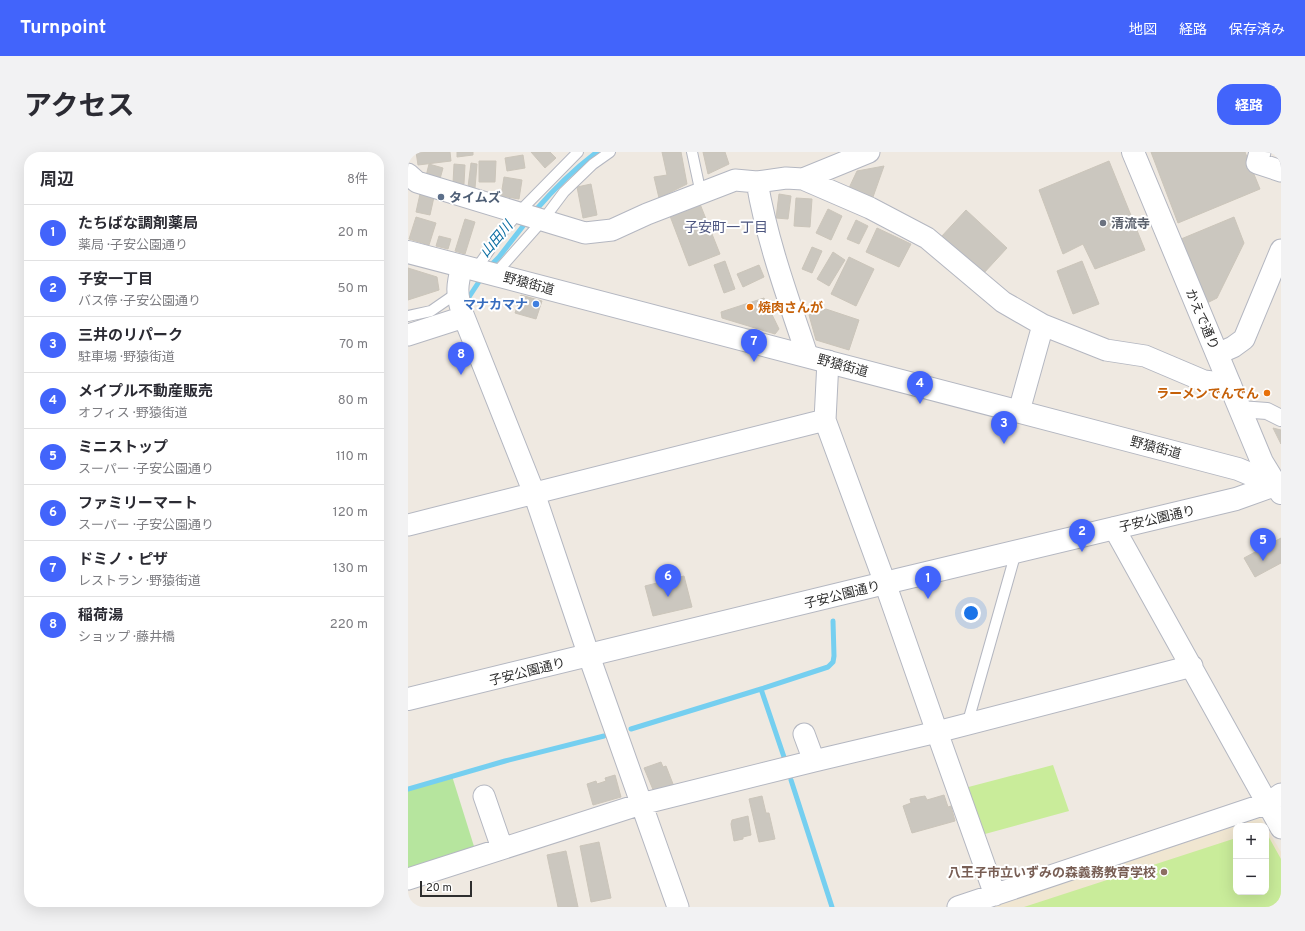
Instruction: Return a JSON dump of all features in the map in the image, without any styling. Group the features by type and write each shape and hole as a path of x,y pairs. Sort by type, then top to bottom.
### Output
{"street":[{"path":"803,179 869,152"},
{"name":"かえで通り","path":"1133,152 1262,462 1279,488"},
{"path":"1260,152 1257,164 1281,171"},
{"path":"408,174 417,182 585,233 612,230 647,214 735,180 757,182 786,178 803,179 870,208 927,238 1003,302 1043,325 1106,350 1145,356 1204,381 1230,384"},
{"path":"757,182 771,242 807,355"},
{"path":"1217,354 1233,347 1244,339 1281,250"},
{"name":"野猿街道","path":"408,252 807,355 1238,469 1279,488"},
{"path":"481,270 457,283 460,305 534,494 589,656 678,907"},
{"path":"408,335 460,305"},
{"path":"1019,411 1043,325"},
{"path":"828,361 825,420 885,583 995,895"},
{"path":"1240,409 1267,411 1281,418"},
{"path":"408,525 825,420"},
{"name":"子安公園通り","path":"408,699 885,583 1236,500 1279,488"},
{"path":"1114,528 1192,666 1274,798 1281,828"},
{"path":"408,879 641,804 967,725 1192,666"},
{"path":"804,734 814,761"},
{"path":"484,796 502,848"},
{"path":"958,907 1274,798"}],"lane":[{"path":"481,270 531,216 578,152"},
{"path":"481,270 500,235 531,216 564,192 593,164 610,152"},
{"path":"692,152 701,194"},
{"path":"408,316 460,305"},
{"path":"967,725 1016,552"}],"shaded area":[{"path":"1261,818 1264,823 1245,823"},
{"name":"八王子市立いずみの森義務教育学校","path":"1233,827 1233,895 1269,895 1269,832 1281,852 1281,907 984,907"}],"green space":[{"path":"1053,765 1069,811 974,837 957,790"},
{"path":"452,776 477,856 408,879 408,789"},
{"name":"八王子市立いずみの森義務教育学校","path":"1269,837 1281,859 1281,907 1024,907 1233,839 1233,895 1269,895"}],"building":[{"path":"416,152 450,152 451,161 418,165"},
{"path":"457,152 473,152 473,155 457,157"},
{"path":"531,152 550,152 556,158 545,168"},
{"path":"662,152 681,152 687,184 659,198 654,177 667,175"},
{"path":"703,152 725,152 729,164 708,174"},
{"path":"1151,152 1245,152 1260,189 1178,223"},
{"path":"523,155 525,168 507,171 505,158"},
{"path":"479,161 496,161 495,182 479,182"},
{"path":"1109,161 1145,250 1095,269 1083,244 1063,254 1039,190"},
{"path":"471,163 477,164 475,188 468,187"},
{"path":"429,164 443,168 440,179 426,176"},
{"path":"454,164 465,165 464,184 453,183"},
{"path":"884,166 873,197 849,188 857,171"},
{"path":"504,177 522,180 519,199 501,196"},
{"path":"591,184 597,215 583,218 577,187"},
{"path":"420,194 434,197 430,215 416,212"},
{"path":"779,194 791,196 788,219 776,218"},
{"path":"796,198 812,199 810,227 794,226"},
{"path":"700,204 720,254 689,266 670,216"},
{"path":"828,209 842,216 831,240 816,233"},
{"path":"966,210 1007,248 983,274 941,237"},
{"path":"416,217 436,223 429,245 409,239"},
{"path":"1234,217 1244,243 1217,298 1207,303 1181,239"},
{"path":"465,219 475,222 465,254 455,251"},
{"path":"856,220 868,226 859,244 847,239"},
{"path":"877,228 911,244 899,267 866,252"},
{"path":"439,236 451,239 448,249 436,246"},
{"path":"812,247 822,251 812,273 802,269"},
{"path":"833,252 845,260 829,286 817,279"},
{"path":"849,257 874,269 856,306 831,294"},
{"path":"725,261 735,289 724,293 714,265"},
{"path":"1082,261 1099,304 1073,314 1057,271"},
{"path":"759,265 764,277 743,287 737,274"},
{"path":"408,268 437,277 439,290 408,300"},
{"path":"521,295 542,301 536,319 515,313"},
{"path":"764,298 779,329 775,334 722,318 721,312"},
{"path":"826,309 859,320 849,350 816,340 809,315"},
{"path":"1273,428 1281,430 1281,444"},
{"path":"1281,538 1281,563 1255,577 1244,558"},
{"path":"684,576 692,607 653,616 645,586"},
{"path":"661,762 663,767 666,766 673,784 654,792 644,768"},
{"path":"615,775 621,797 593,805 587,784 596,781 597,784 606,781 605,778"},
{"path":"944,795 948,807 951,806 955,821 912,833 903,806 911,803 910,799 925,796 927,800"},
{"path":"762,796 766,813 769,813 775,839 759,842 749,799"},
{"path":"748,816 751,835 734,841 731,824 732,820"},
{"path":"599,842 611,898 591,902 580,846"},
{"path":"566,851 578,907 558,907 547,855"}],"waterway":[{"name":"山田川","path":"534,212 564,180 597,152"},
{"name":"山田川","path":"489,267 499,257 527,221"},
{"name":"山田川","path":"464,301 469,297 482,277"},
{"path":"631,729 828,667 833,662 834,656 833,621"},
{"path":"761,689 784,757"},
{"path":"408,789 505,761 604,736"},
{"path":"791,780 832,907"}],"place":[{"name":"タイムズ","path":"441,197"},
{"name":"清流寺","path":"1103,223"},
{"name":"マナカマナ","path":"536,304"},
{"name":"焼肉さんが","path":"750,307"},
{"name":"ドミノ・ピザ","path":"754,362"},
{"name":"稲荷湯","path":"461,375"},
{"name":"ラーメンでんでん","path":"1267,393"},
{"name":"メイプル不動産販売","path":"920,404"},
{"name":"三井のリパーク","path":"1004,444"},
{"name":"子安一丁目","path":"1082,552"},
{"name":"ミニストップ","path":"1263,561"},
{"name":"ファミリーマート","path":"668,597"},
{"name":"たちばな調剤薬局","path":"928,599"},
{"name":"八王子市立いずみの森義務教育学校","path":"1164,872"}],"district":[{"name":"子安町一丁目","path":"726,227"}]}
